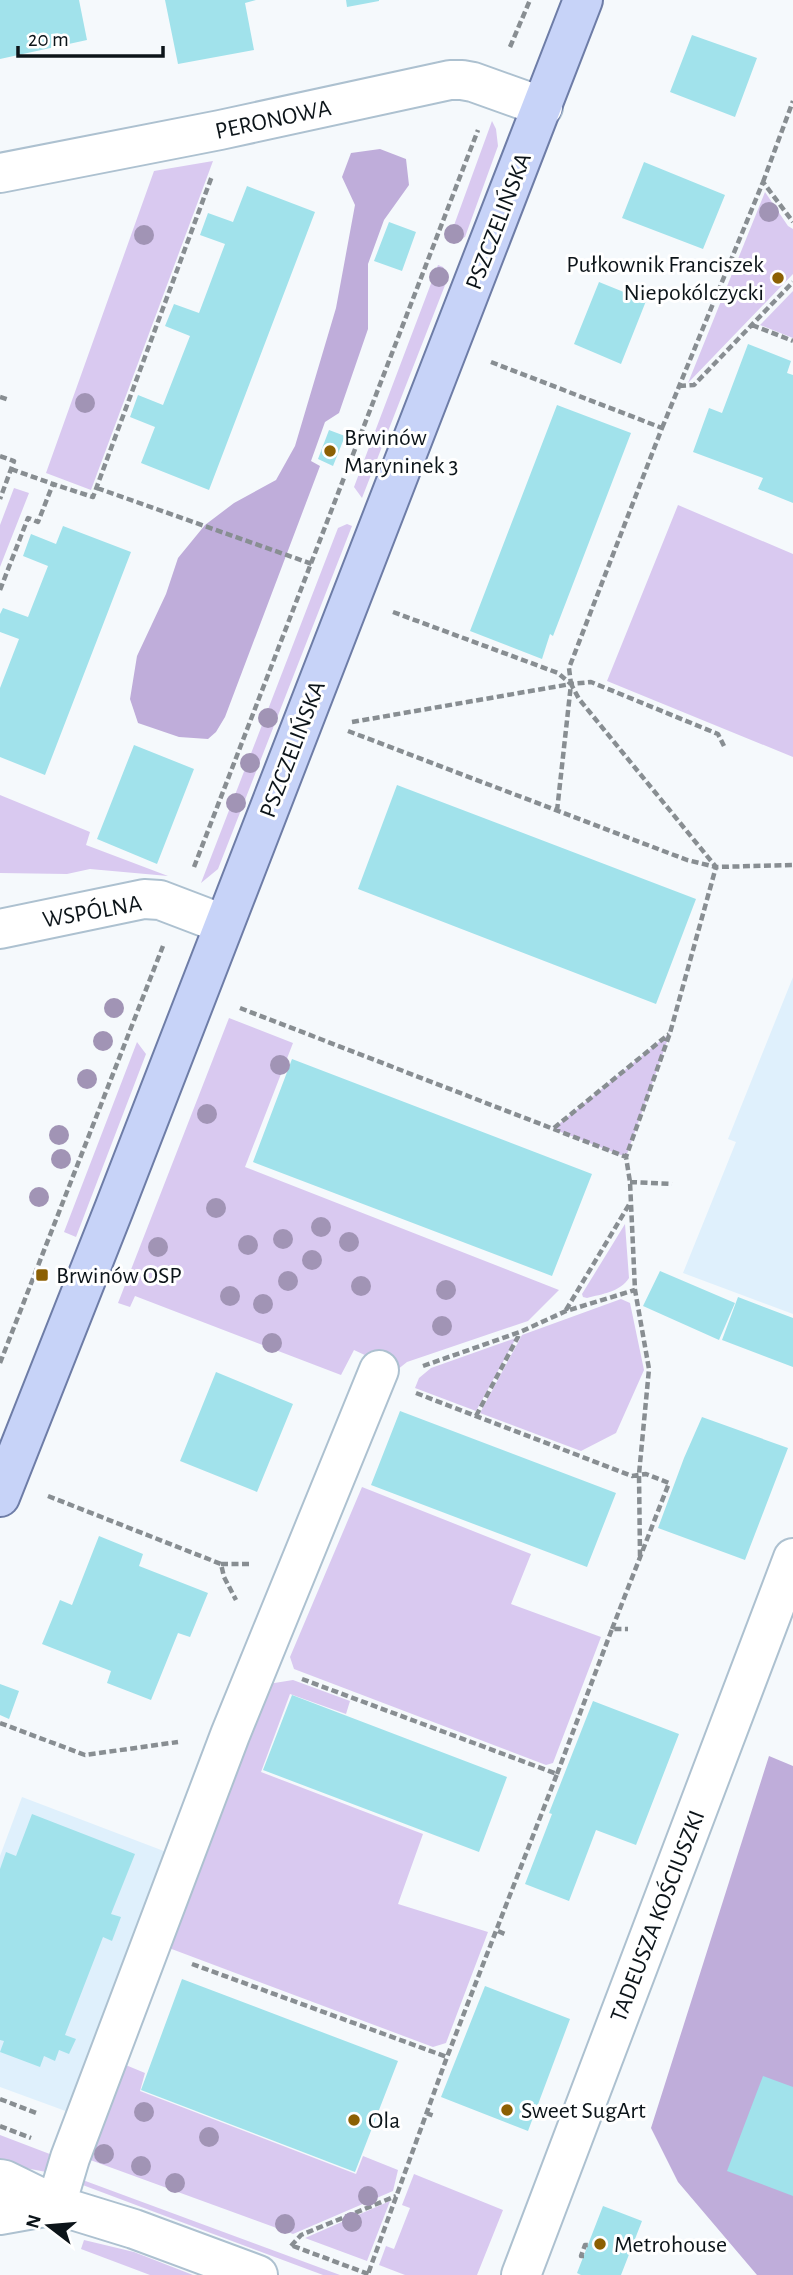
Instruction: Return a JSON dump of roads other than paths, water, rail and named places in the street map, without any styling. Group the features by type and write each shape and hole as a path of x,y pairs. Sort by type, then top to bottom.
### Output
{"main road":[{"name":"PSZCZELIŃSKA","path":"0,1497 583,0"}],"street":[{"name":"PERONOWA","path":"0,173 220,130 450,80 473,82 543,107"},
{"name":"WSPÓLNA","path":"0,929 144,899 160,900 223,925"},
{"path":"56,2205 70,2158 230,1735 397,1370"},
{"name":"TADEUSZA KOŚCIUSZKI","path":"521,2275 793,1558"},
{"path":"0,2179 56,2205 134,2229 258,2275"},
{"path":"0,2216 56,2205"}],"place":[{"name":"Pułkownik Franciszek Niepokólczycki","path":"778,278"},
{"name":"Brwinów Maryninek 3","path":"330,451"},
{"name":"Brwinów OSP","path":"42,1275"},
{"name":"Sweet SugArt","path":"507,2110"},
{"name":"Ola","path":"354,2120"},
{"name":"Metrohouse","path":"600,2244"}]}
